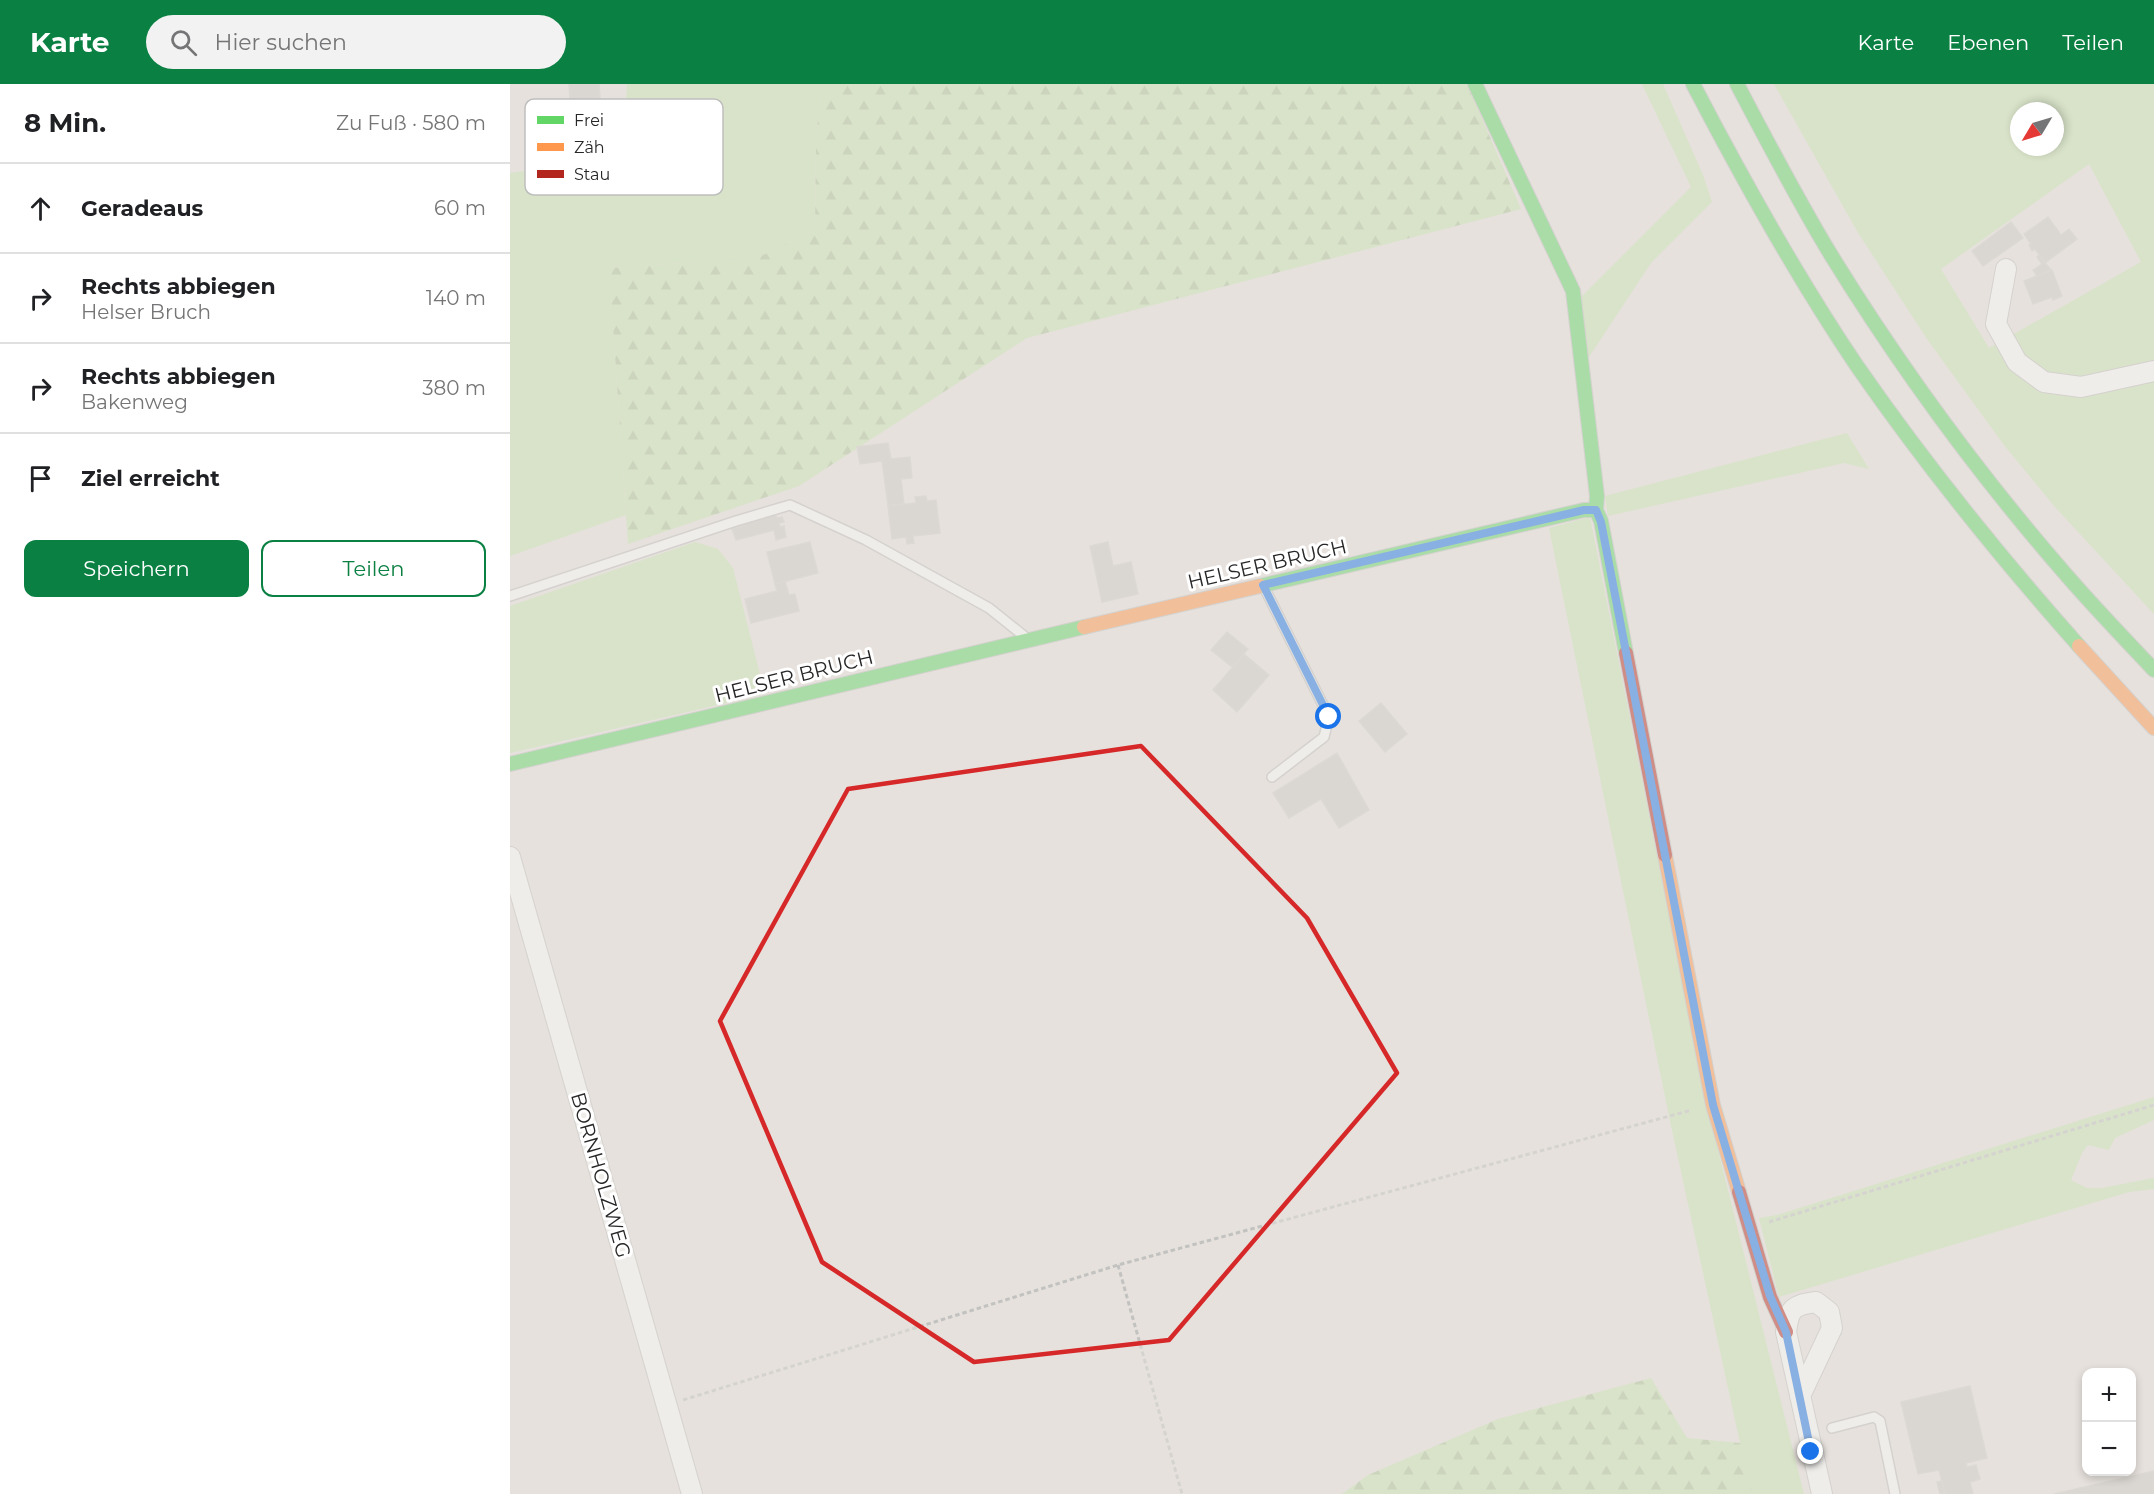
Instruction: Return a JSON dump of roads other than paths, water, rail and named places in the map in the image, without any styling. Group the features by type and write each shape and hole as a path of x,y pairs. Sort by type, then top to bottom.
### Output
{"main road":[{"path":"1475,84 1573,291 1597,496 1596,510 1601,522 1713,1105 1770,1296 1786,1332"},
{"path":"1693,84 1727,151 1777,238 1888,410 1989,542 2070,637 2154,728"},
{"path":"1737,84 1782,170 1845,276 1915,378 1981,468 2062,569 2154,670"},
{"name":"HELSER BRUCH","path":"510,764 1263,585 1584,510 1596,510"}],"street":[{"path":"2006,269 1996,324 2017,362 2044,382 2080,387 2154,371"},
{"name":"BORNHOLZWEG","path":"510,857 692,1494"},
{"path":"1800,1396 1832,1328 1829,1312 1816,1302 1799,1304 1788,1314 1786,1332 1800,1396 1822,1494"}],"lane":[{"path":"510,596 790,505 866,540 989,608 1028,640"},
{"path":"1263,585 1329,717 1324,736 1272,777"},
{"path":"1832,1428 1874,1418 1880,1421 1895,1494"}]}
